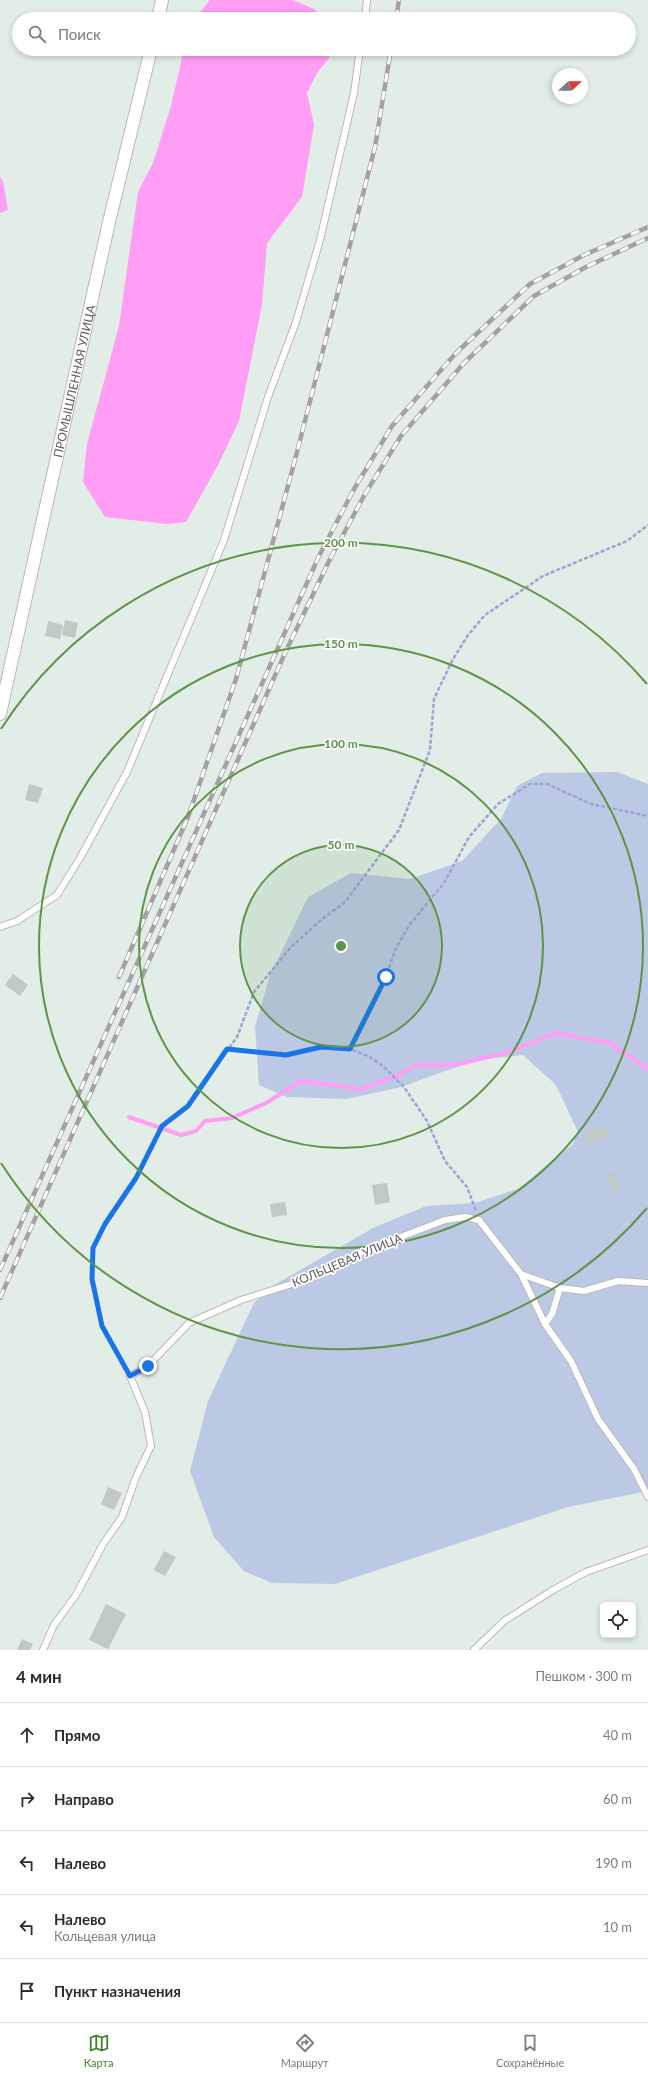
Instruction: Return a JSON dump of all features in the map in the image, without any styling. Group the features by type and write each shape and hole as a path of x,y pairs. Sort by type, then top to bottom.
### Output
{"street":[{"path":"159,12 162,0"},
{"name":"ПРОМЫШЛЕННАЯ УЛИЦА","path":"1,708 108,229 149,56"}],"lane":[{"path":"366,12 368,0"},
{"path":"0,927 17,921 57,895 80,858 127,772 224,540 268,397 296,322 320,240 354,93 359,56"},
{"name":"КОЛЬЦЕВАЯ УЛИЦА","path":"130,1376 148,1366 189,1323 241,1300 311,1278 364,1251 445,1220 465,1217 479,1220"},
{"path":"479,1220 521,1274 545,1324 571,1361 598,1419 634,1469 648,1497"},
{"path":"521,1274 560,1288 584,1291 618,1281 648,1283"},
{"path":"545,1324 552,1314 560,1288"},
{"path":"43,1650 54,1625 76,1595 103,1544 122,1517 136,1477 151,1446 144,1412 130,1376"},
{"path":"474,1650 504,1621 553,1590 586,1572 648,1550"}],"path":[{"path":"130,1376 102,1326 92,1279 93,1248 105,1224 136,1178 162,1126 188,1106 236,1037 254,992 291,947 322,919 344,904 399,830 430,750 434,699 452,661 468,635 485,615 543,576 627,541 648,525"},
{"path":"350,1049 386,977 395,950 410,924 444,883 469,837 498,804 530,784 546,784 591,804 648,816"},
{"path":"227,1049 286,1055 321,1047 350,1049 368,1056 383,1066 404,1087 427,1121 445,1161 467,1187 479,1220"}],"shaded area":[{"path":"210,0 293,0 316,10 317,12 201,12"},
{"path":"182,56 329,56 317,73 307,93 314,125 302,197 267,243 262,305 239,421 218,465 186,522 167,524 105,517 83,482 87,444 119,326 138,192 153,163 171,106"},
{"path":"0,177 3,181 8,210 0,213"},
{"path":"617,772 648,784 648,1491 568,1507 335,1584 272,1583 244,1571 214,1537 190,1471 208,1401 254,1303 276,1284 373,1228 426,1206 475,1203 518,1189 573,1144 578,1132 556,1085 523,1055 476,1060 401,1087 347,1099 287,1097 259,1085 255,1027 270,975 308,897 351,873 410,879 462,861 501,819 517,786 542,773"}],"building":[{"path":"65,620 78,623 75,638 62,635"},
{"path":"48,621 63,625 60,639 45,636"},
{"path":"29,784 43,788 38,803 25,800"},
{"path":"13,974 28,985 20,996 5,985"},
{"path":"605,1126 608,1138 586,1144 583,1133"},
{"path":"615,1171 620,1190 612,1193 606,1173"},
{"path":"387,1183 390,1202 375,1205 372,1185"},
{"path":"285,1202 287,1215 272,1217 270,1204"},
{"path":"108,1487 122,1493 114,1510 101,1504"},
{"path":"164,1551 176,1557 165,1576 154,1570"},
{"path":"106,1604 126,1614 108,1649 89,1640"},
{"path":"22,1639 33,1644 30,1650 17,1650"}],"waterway":[{"path":"129,1117 181,1135 196,1131 205,1121 232,1118 266,1103 301,1081 361,1089 394,1077 417,1065 455,1065 509,1052 556,1033 610,1043 648,1069"}],"railway":[{"path":"397,12 399,0"},
{"path":"119,977 188,817 236,679 296,456 375,147 390,56"},
{"path":"0,1270 319,556 354,489 392,426 456,353 530,284 584,255 648,227"},
{"path":"0,1298 285,653 330,559 365,494 401,436 464,363 534,296 586,267 648,238"}],"route":[{"path":"148,1366 139,1369 130,1376 102,1326 92,1279 93,1248 105,1224 136,1178 162,1126 188,1106 227,1049 286,1055 321,1047 350,1049 376,994 386,977"}]}
